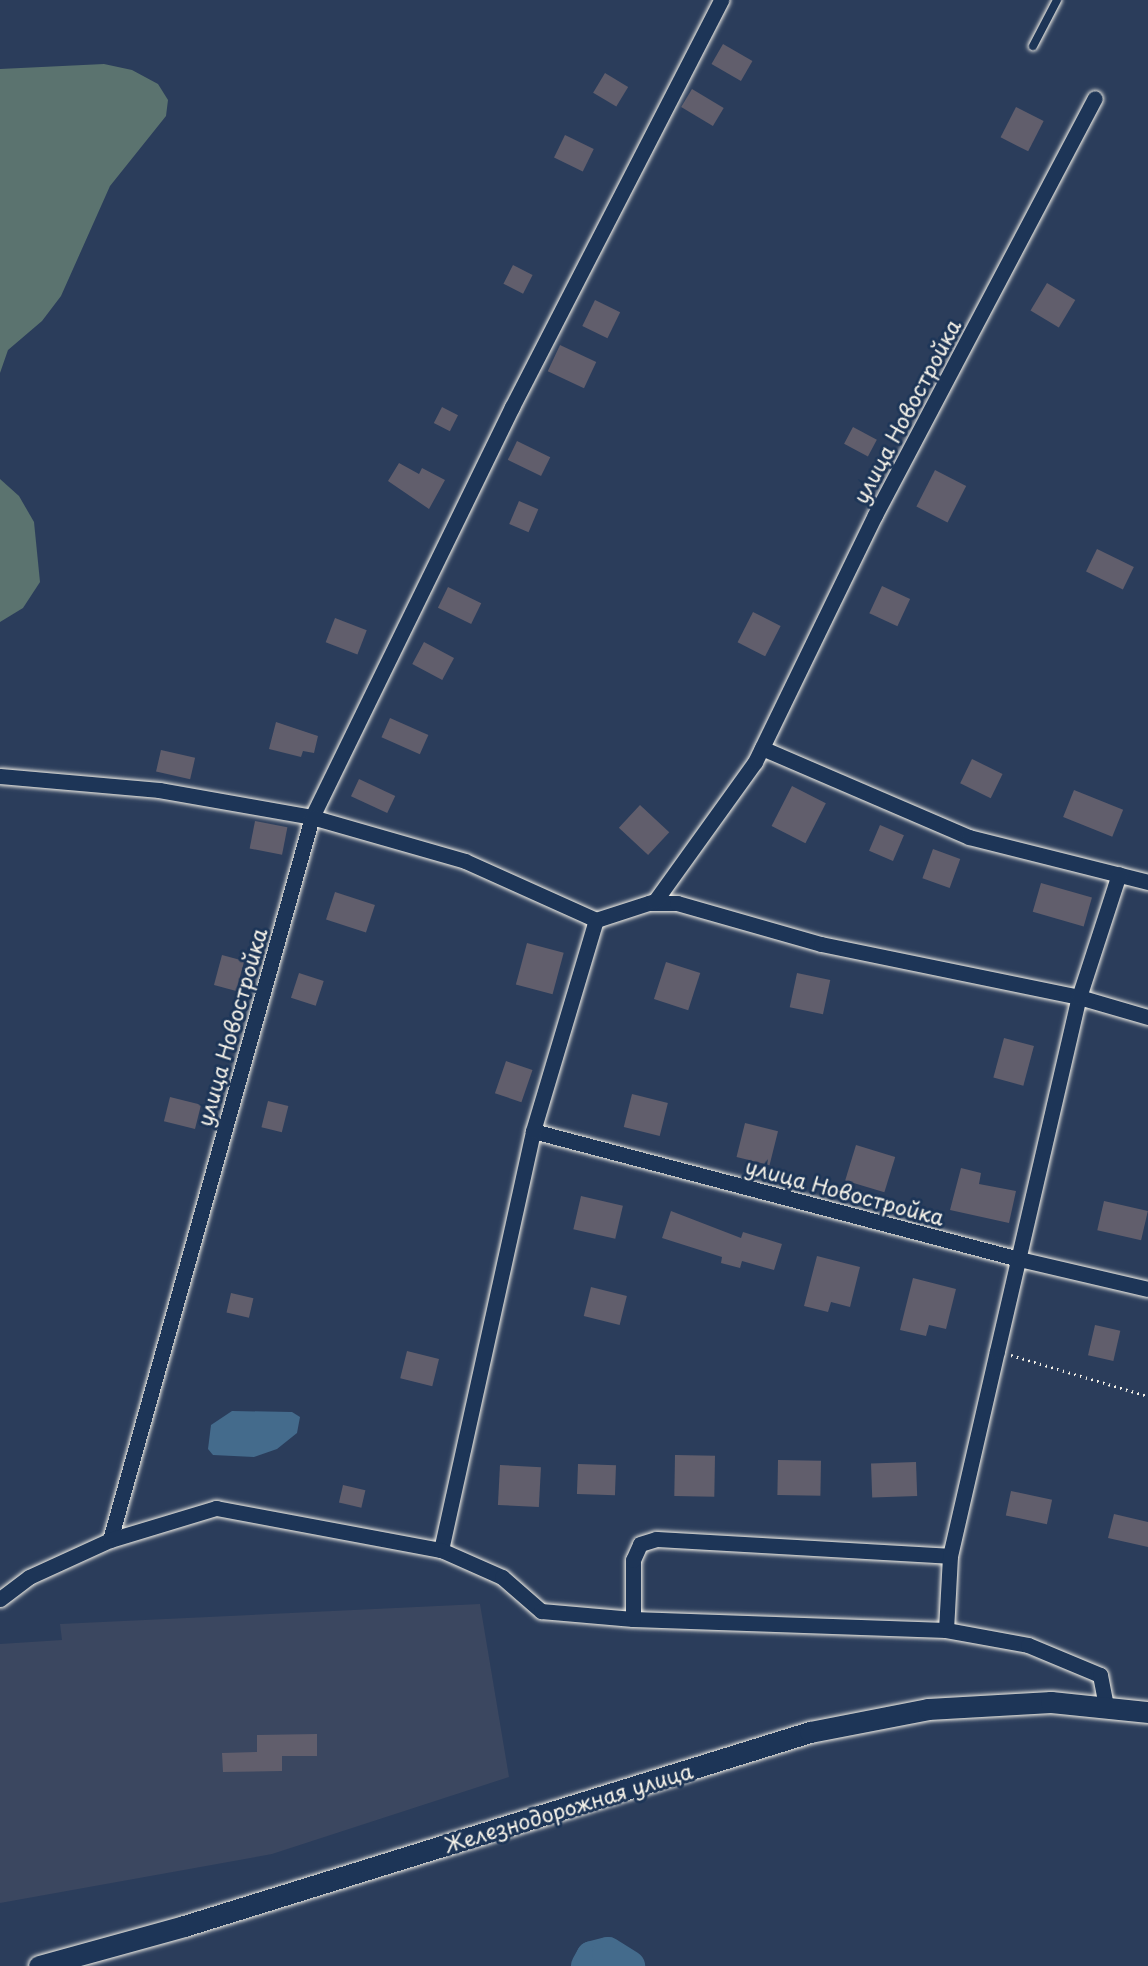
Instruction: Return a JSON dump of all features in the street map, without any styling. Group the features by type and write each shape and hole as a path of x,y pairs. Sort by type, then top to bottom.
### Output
{"street":[{"name":"улица Новостройка","path":"110,1540 312,817 512,407 721,0"},
{"name":"улица Новостройка","path":"596,920 655,901 762,748 875,515 1095,98"},
{"path":"762,748 969,837 1148,882"},
{"path":"0,776 159,790 312,817 465,861 596,920 533,1131 441,1550"},
{"path":"946,1630 950,1556 1079,998 1119,874"},
{"name":"улица Новостройка","path":"649,903 677,903 821,944 1079,998 1148,1017"},
{"name":"улица Новостройка","path":"533,1131 1019,1259 1148,1289"},
{"path":"0,1599 29,1577 110,1540 216,1508 441,1550 502,1577 541,1611 633,1619 946,1630 1028,1645 1100,1675 1106,1707"},
{"path":"633,1619 633,1560 640,1544 656,1539 950,1556"},
{"name":"Железнодорожная улица","path":"39,1966 71,1961 810,1732 928,1709 1051,1702 1148,1712"}],"lane":[{"path":"1033,46 1057,0"}],"path":[{"path":"997,1351 1148,1396"}],"shaded area":[{"path":"232,1411 292,1412 300,1417 297,1433 277,1449 254,1457 213,1455 208,1449 211,1425"},
{"path":"480,1604 509,1777 272,1854 0,1903 0,1644 62,1640 60,1624"}],"green space":[{"path":"104,64 132,70 158,84 168,100 166,116 110,186 61,296 42,321 8,350 0,373 0,69"},
{"path":"0,479 19,496 34,522 40,582 23,608 0,622"}],"building":[{"path":"723,44 752,61 741,81 712,64"},
{"path":"605,73 628,87 616,107 593,93"},
{"path":"692,89 724,108 713,126 681,107"},
{"path":"1016,107 1044,121 1028,151 1001,137"},
{"path":"565,135 594,149 583,171 554,157"},
{"path":"513,265 533,275 523,294 503,284"},
{"path":"1047,283 1075,300 1059,327 1031,310"},
{"path":"595,300 620,312 607,338 582,326"},
{"path":"560,345 596,362 584,388 548,371"},
{"path":"442,407 458,415 450,431 434,423"},
{"path":"853,427 877,440 868,456 844,444"},
{"path":"517,441 550,457 541,476 508,460"},
{"path":"399,463 419,474 422,468 445,480 429,509 388,481"},
{"path":"935,470 966,486 948,522 916,507"},
{"path":"519,501 538,509 529,532 509,524"},
{"path":"1097,549 1134,567 1123,589 1086,571"},
{"path":"882,586 910,599 897,626 869,613"},
{"path":"448,587 481,603 471,624 438,608"},
{"path":"753,612 781,626 765,656 738,642"},
{"path":"335,618 367,630 357,654 326,642"},
{"path":"424,642 454,658 442,680 412,664"},
{"path":"390,718 428,735 420,754 381,737"},
{"path":"276,722 318,736 314,753 303,751 301,757 269,749"},
{"path":"161,750 195,758 190,779 156,771"},
{"path":"972,759 1003,774 991,798 960,783"},
{"path":"359,779 395,796 387,813 351,796"},
{"path":"792,786 826,803 805,843 772,826"},
{"path":"1074,790 1123,810 1112,837 1063,817"},
{"path":"640,805 669,832 648,855 619,828"},
{"path":"255,821 287,827 282,855 250,848"},
{"path":"880,825 904,835 893,861 869,851"},
{"path":"933,849 960,859 950,888 922,878"},
{"path":"1041,883 1092,898 1084,926 1033,912"},
{"path":"335,892 375,905 366,933 326,920"},
{"path":"527,943 564,953 553,994 516,985"},
{"path":"222,955 244,961 236,991 214,985"},
{"path":"666,962 700,973 688,1010 654,999"},
{"path":"299,973 324,981 316,1006 291,998"},
{"path":"797,973 830,980 823,1014 790,1007"},
{"path":"1004,1038 1034,1046 1023,1086 993,1078"},
{"path":"506,1061 532,1070 521,1102 495,1093"},
{"path":"632,1094 668,1103 660,1136 624,1127"},
{"path":"170,1097 201,1105 195,1129 164,1121"},
{"path":"268,1101 288,1106 282,1132 261,1127"},
{"path":"745,1123 778,1131 770,1165 737,1157"},
{"path":"856,1145 895,1157 884,1192 845,1180"},
{"path":"961,1168 981,1173 979,1184 1016,1191 1009,1223 950,1210"},
{"path":"581,1196 623,1206 615,1239 573,1229"},
{"path":"1104,1201 1148,1211 1141,1240 1097,1230"},
{"path":"671,1211 741,1238 743,1232 782,1244 774,1270 742,1261 740,1268 721,1263 722,1257 662,1238"},
{"path":"817,1256 860,1267 850,1307 831,1302 828,1312 804,1306"},
{"path":"913,1278 956,1289 946,1329 929,1325 926,1336 900,1330"},
{"path":"591,1287 627,1296 620,1325 584,1316"},
{"path":"231,1293 253,1298 249,1318 227,1312"},
{"path":"1095,1325 1120,1331 1113,1361 1088,1355"},
{"path":"407,1351 439,1359 432,1386 400,1378"},
{"path":"675,1455 715,1456 714,1497 674,1496"},
{"path":"778,1460 821,1461 820,1496 777,1495"},
{"path":"916,1462 917,1496 872,1498 871,1464"},
{"path":"578,1464 616,1465 615,1495 577,1494"},
{"path":"500,1465 541,1467 539,1507 498,1505"},
{"path":"343,1485 365,1490 361,1508 339,1503"},
{"path":"1011,1491 1052,1500 1047,1524 1006,1515"},
{"path":"1114,1514 1148,1522 1148,1547 1108,1538"},
{"path":"317,1734 317,1756 282,1756 282,1771 223,1772 222,1753 257,1752 257,1735"}],"waterway":[{"path":"587,1966 592,1957 608,1953 629,1966"}]}
